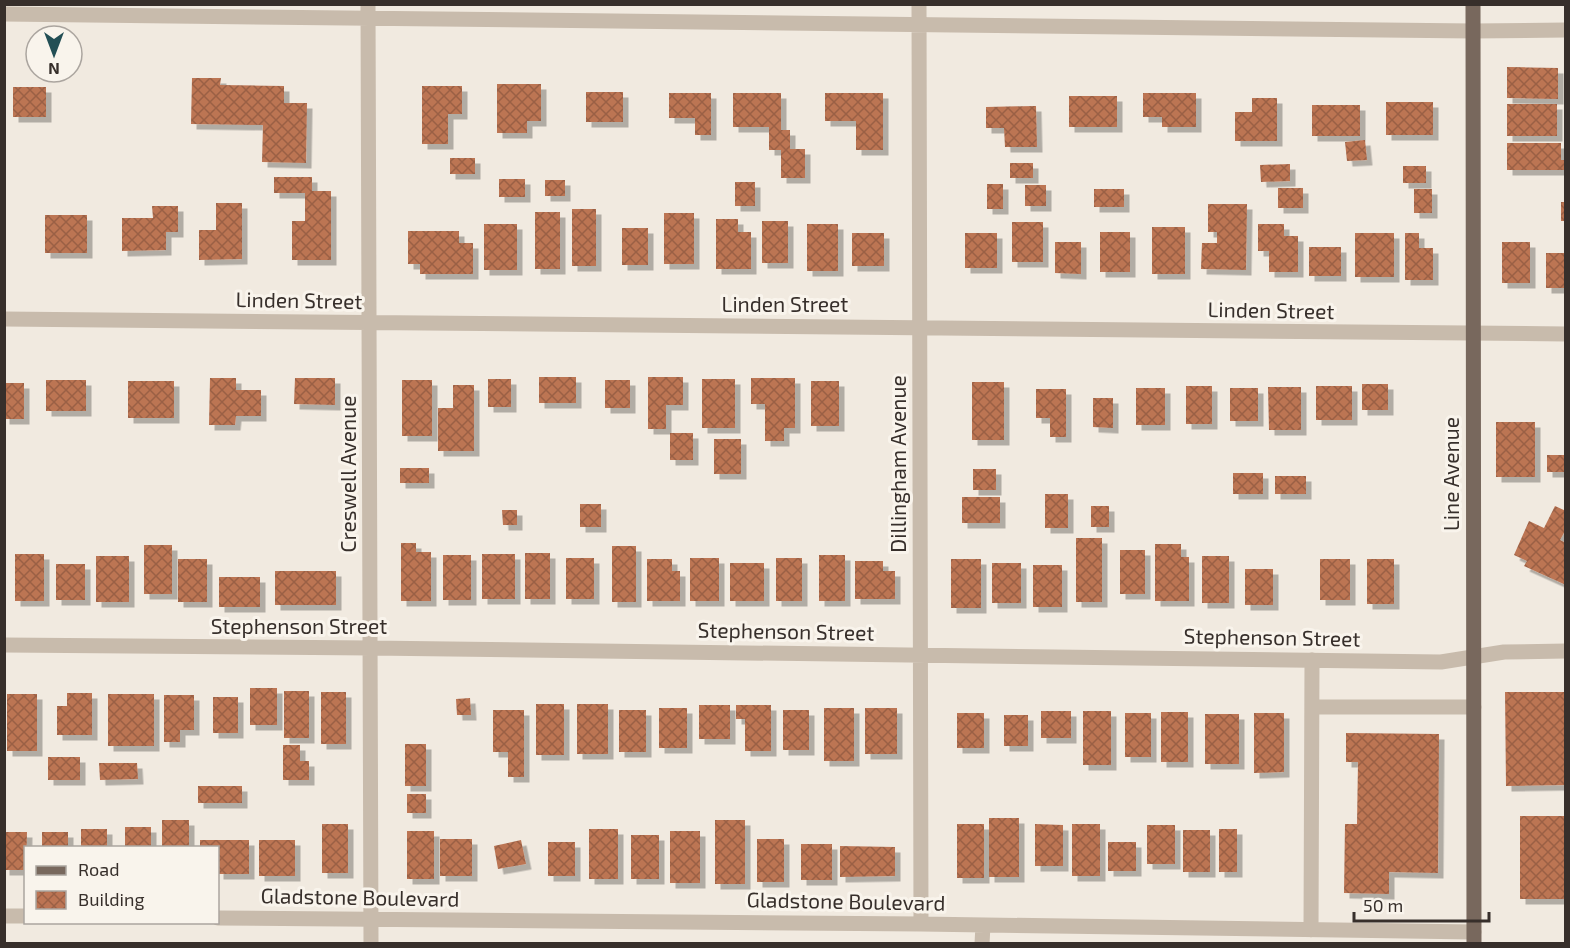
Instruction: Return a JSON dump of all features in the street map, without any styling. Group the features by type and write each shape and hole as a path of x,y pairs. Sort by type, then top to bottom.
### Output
{"main road":[{"name":"Line Avenue","path":"1473,4 1473,938"}],"street":[{"name":"Dillingham Avenue","path":"919,4 921,924"},
{"path":"4,14 368,11 919,23 1473,31 1566,30"},
{"name":"Creswell Avenue","path":"368,11 371,944"},
{"name":"Linden Street","path":"4,319 1566,334"},
{"name":"Stephenson Street","path":"4,645 920,654 1441,662 1504,652 1566,651"},
{"path":"1311,930 1312,660"},
{"path":"1312,706 1473,707"},
{"path":"4,916 24,916"},
{"name":"Gladstone Boulevard","path":"219,918 983,925 1262,936 1311,930 1415,937 1473,938"},
{"path":"982,944 983,925"}],"building":[{"path":"1507,67 1558,68 1558,99 1507,98"},
{"path":"192,78 221,78 220,85 284,86 284,103 307,103 306,163 262,162 263,125 191,124"},
{"path":"497,84 541,84 541,121 527,121 527,133 497,133"},
{"path":"422,86 462,86 462,114 448,114 448,144 422,144"},
{"path":"13,87 46,87 46,117 13,117"},
{"path":"586,92 623,92 623,122 586,122"},
{"path":"669,93 711,93 711,135 695,135 695,118 669,118"},
{"path":"733,93 781,93 781,130 790,130 790,149 805,149 805,178 781,178 781,150 769,150 769,127 733,127"},
{"path":"825,93 883,93 883,150 856,150 856,121 825,121"},
{"path":"1143,93 1196,93 1196,127 1162,127 1162,117 1143,117"},
{"path":"1069,96 1117,96 1117,127 1069,127"},
{"path":"1252,98 1277,98 1277,141 1235,141 1235,112 1252,112"},
{"path":"1386,102 1433,102 1433,135 1386,135"},
{"path":"1507,104 1557,104 1557,136 1507,136"},
{"path":"1312,105 1360,105 1360,136 1312,136"},
{"path":"1036,106 1037,147 1005,147 1004,128 986,128 986,107"},
{"path":"1365,140 1367,160 1347,161 1345,142"},
{"path":"1507,143 1561,143 1561,160 1566,160 1566,170 1507,170"},
{"path":"450,158 475,158 475,174 450,174"},
{"path":"1010,163 1033,163 1033,178 1010,178"},
{"path":"1290,164 1290,181 1261,182 1260,165"},
{"path":"1403,166 1426,166 1426,183 1403,183"},
{"path":"274,177 312,177 312,191 331,191 331,260 292,260 292,221 305,221 305,193 274,193"},
{"path":"499,179 525,179 525,197 499,197"},
{"path":"545,180 565,180 565,196 545,196"},
{"path":"735,182 755,182 755,206 735,206"},
{"path":"987,184 1003,184 1003,209 987,209"},
{"path":"1025,185 1046,185 1046,206 1025,206"},
{"path":"1278,188 1303,188 1303,208 1278,208"},
{"path":"1094,189 1124,189 1124,207 1094,207"},
{"path":"1414,189 1432,189 1432,213 1414,213"},
{"path":"1561,202 1566,202 1566,221 1561,221"},
{"path":"216,203 242,203 242,259 199,260 199,230 216,230"},
{"path":"1208,204 1247,204 1246,270 1201,269 1202,243 1217,243 1217,232 1208,232"},
{"path":"152,206 178,206 178,232 166,232 166,250 122,251 122,218 153,218"},
{"path":"572,209 596,209 596,266 572,266"},
{"path":"535,212 560,212 560,269 535,269"},
{"path":"664,213 694,213 694,264 664,264"},
{"path":"45,215 87,215 87,253 45,253"},
{"path":"716,219 738,219 738,232 751,232 751,269 716,269"},
{"path":"762,221 788,221 788,263 762,263"},
{"path":"1012,222 1043,222 1043,262 1012,262"},
{"path":"484,224 517,224 517,270 484,270"},
{"path":"807,224 838,224 838,271 807,271"},
{"path":"1258,224 1284,224 1284,236 1298,236 1298,272 1269,272 1269,251 1258,251"},
{"path":"1152,227 1185,227 1185,274 1152,274"},
{"path":"622,228 648,228 648,265 622,265"},
{"path":"408,231 459,231 459,243 473,243 473,274 420,274 420,264 408,264"},
{"path":"1100,232 1130,232 1130,272 1100,272"},
{"path":"852,233 884,233 884,266 852,266"},
{"path":"965,233 997,233 997,268 965,268"},
{"path":"1355,233 1394,233 1394,277 1355,277"},
{"path":"1405,233 1419,233 1419,248 1433,248 1433,280 1405,280"},
{"path":"1055,242 1081,242 1081,274 1055,273"},
{"path":"1502,242 1530,242 1530,283 1502,283"},
{"path":"1309,247 1341,247 1341,276 1309,276"},
{"path":"1546,253 1566,253 1566,288 1546,288"},
{"path":"539,377 576,377 576,403 539,403"},
{"path":"648,377 683,377 683,405 666,405 666,429 648,429"},
{"path":"210,378 236,378 236,390 261,390 261,416 236,416 235,425 209,425"},
{"path":"295,378 335,378 335,405 294,404"},
{"path":"751,378 795,378 795,428 784,428 784,441 765,441 765,404 751,404"},
{"path":"488,379 511,379 511,407 488,407"},
{"path":"702,379 735,379 735,428 702,428"},
{"path":"46,380 86,380 86,411 46,411"},
{"path":"402,380 432,380 432,436 402,436"},
{"path":"605,380 630,380 630,408 605,408"},
{"path":"128,381 174,381 174,418 128,418"},
{"path":"811,381 839,381 839,426 811,426"},
{"path":"972,382 1004,382 1004,440 972,440"},
{"path":"4,383 24,383 24,419 4,419"},
{"path":"1362,384 1388,384 1388,410 1362,410"},
{"path":"453,385 474,385 474,451 438,451 438,408 453,408"},
{"path":"1186,386 1212,386 1212,424 1186,424"},
{"path":"1316,386 1352,386 1352,420 1316,420"},
{"path":"1268,387 1301,387 1301,430 1269,430"},
{"path":"1136,388 1165,388 1165,425 1136,425"},
{"path":"1230,388 1258,388 1258,421 1230,421"},
{"path":"1036,389 1066,389 1066,437 1050,437 1050,418 1036,418"},
{"path":"1093,398 1113,398 1113,428 1093,427"},
{"path":"1496,422 1535,422 1535,477 1496,477"},
{"path":"670,433 693,433 693,460 670,460"},
{"path":"714,439 741,439 741,474 714,474"},
{"path":"1547,455 1566,455 1566,472 1547,472"},
{"path":"400,468 429,468 429,483 400,483"},
{"path":"973,469 996,469 996,490 973,490"},
{"path":"1233,473 1263,473 1263,494 1233,494"},
{"path":"1275,476 1306,476 1306,494 1275,494"},
{"path":"1045,494 1068,494 1068,528 1045,528"},
{"path":"962,497 1000,497 1000,523 962,523"},
{"path":"580,504 601,504 601,527 580,527"},
{"path":"1091,506 1109,506 1109,527 1091,527"},
{"path":"1555,506 1566,511 1566,529 1560,540 1566,543 1566,585 1524,566 1527,561 1514,555 1529,521 1544,528"},
{"path":"502,510 517,510 517,525 503,525"},
{"path":"1076,538 1102,538 1102,602 1076,602"},
{"path":"401,543 416,543 416,552 431,552 431,601 401,601"},
{"path":"1155,544 1181,544 1181,557 1189,557 1189,601 1155,601"},
{"path":"144,545 172,545 172,594 144,594"},
{"path":"612,546 636,546 636,602 612,602"},
{"path":"1120,550 1145,550 1145,594 1120,594"},
{"path":"525,553 550,553 550,599 525,599"},
{"path":"15,554 44,554 44,601 15,601"},
{"path":"482,554 515,554 515,599 482,599"},
{"path":"443,555 471,555 471,600 443,600"},
{"path":"819,555 845,555 845,601 819,601"},
{"path":"96,556 129,556 129,602 96,602"},
{"path":"1202,556 1229,556 1229,603 1202,603"},
{"path":"566,558 594,558 594,599 566,599"},
{"path":"690,558 719,558 719,601 690,601"},
{"path":"776,558 802,558 802,601 776,601"},
{"path":"178,559 207,559 207,602 178,602"},
{"path":"647,559 672,559 672,571 680,571 680,601 647,601"},
{"path":"951,559 981,559 981,608 951,608"},
{"path":"1320,559 1350,559 1350,600 1320,600"},
{"path":"1367,559 1394,559 1394,604 1367,604"},
{"path":"855,561 883,561 883,571 895,571 895,599 855,599"},
{"path":"730,563 764,563 764,601 730,601"},
{"path":"992,563 1021,563 1021,603 992,603"},
{"path":"56,564 85,564 85,600 56,600"},
{"path":"1033,565 1062,565 1062,607 1033,607"},
{"path":"1245,569 1273,569 1273,605 1245,605"},
{"path":"275,571 336,571 336,605 275,605"},
{"path":"219,577 260,577 260,607 219,607"},
{"path":"250,688 277,688 277,725 250,725"},
{"path":"284,691 309,691 309,738 284,738"},
{"path":"321,692 346,692 346,744 321,744"},
{"path":"1505,692 1566,692 1566,785 1506,786"},
{"path":"67,693 92,693 92,735 57,735 57,706 67,706"},
{"path":"7,694 37,694 37,751 7,751"},
{"path":"108,694 154,694 154,746 108,746"},
{"path":"164,695 194,695 194,730 180,730 180,742 164,742"},
{"path":"213,697 238,697 238,733 213,733"},
{"path":"470,698 471,715 457,715 456,699"},
{"path":"536,704 564,704 564,755 536,755"},
{"path":"577,704 608,704 608,754 577,754"},
{"path":"699,705 730,705 730,739 699,739"},
{"path":"736,705 771,705 771,751 745,751 745,719 736,719"},
{"path":"659,708 687,708 687,748 659,748"},
{"path":"824,708 854,708 854,761 824,761"},
{"path":"865,708 897,708 897,754 865,754"},
{"path":"493,710 524,710 524,777 508,777 508,752 493,752"},
{"path":"619,710 646,710 646,752 619,752"},
{"path":"783,710 809,710 809,750 783,750"},
{"path":"1041,711 1071,711 1071,738 1041,738"},
{"path":"1083,711 1111,711 1111,765 1083,765"},
{"path":"1161,712 1188,712 1188,762 1161,762"},
{"path":"957,713 984,713 984,748 957,748"},
{"path":"1125,713 1151,713 1151,757 1125,757"},
{"path":"1254,713 1284,713 1284,772 1254,773"},
{"path":"1205,714 1239,714 1239,764 1205,764"},
{"path":"1004,715 1028,715 1028,746 1004,746"},
{"path":"1346,733 1439,734 1438,873 1389,872 1389,894 1344,893 1345,824 1357,824 1358,762 1346,762"},
{"path":"405,744 426,744 426,786 405,786"},
{"path":"283,745 300,745 300,761 309,761 309,780 283,780"},
{"path":"48,757 80,757 80,780 48,780"},
{"path":"99,763 137,763 138,779 100,780"},
{"path":"198,786 242,786 242,803 198,803"},
{"path":"407,794 426,794 426,813 407,813"},
{"path":"1520,816 1566,816 1566,899 1520,899"},
{"path":"989,818 1019,818 1019,877 989,877"},
{"path":"162,820 189,820 189,846 162,846"},
{"path":"715,820 745,820 745,884 715,884"},
{"path":"322,824 348,824 348,873 322,873"},
{"path":"957,824 984,824 984,878 957,878"},
{"path":"1035,824 1063,825 1063,866 1035,866"},
{"path":"1072,824 1100,824 1100,876 1072,876"},
{"path":"1147,825 1175,825 1175,864 1147,864"},
{"path":"125,827 151,827 151,846 125,846"},
{"path":"81,829 107,829 107,846 81,846"},
{"path":"589,829 618,829 618,879 589,879"},
{"path":"1219,829 1237,829 1237,872 1219,872"},
{"path":"1183,830 1210,830 1210,872 1183,872"},
{"path":"407,831 434,831 434,879 407,879"},
{"path":"670,831 700,831 700,883 670,883"},
{"path":"4,832 27,832 27,846 24,846 24,870 4,870"},
{"path":"42,832 68,832 68,846 42,846"},
{"path":"631,835 659,835 659,879 631,879"},
{"path":"440,839 472,839 472,876 440,876"},
{"path":"757,839 784,839 784,882 757,882"},
{"path":"200,840 249,840 249,874 219,874 219,846 200,846"},
{"path":"259,840 295,840 295,876 259,876"},
{"path":"521,840 526,864 498,869 494,846"},
{"path":"548,842 575,842 575,876 548,876"},
{"path":"1108,842 1136,842 1136,871 1108,871"},
{"path":"801,844 832,844 832,880 801,880"},
{"path":"840,846 895,847 895,876 840,877"}]}
